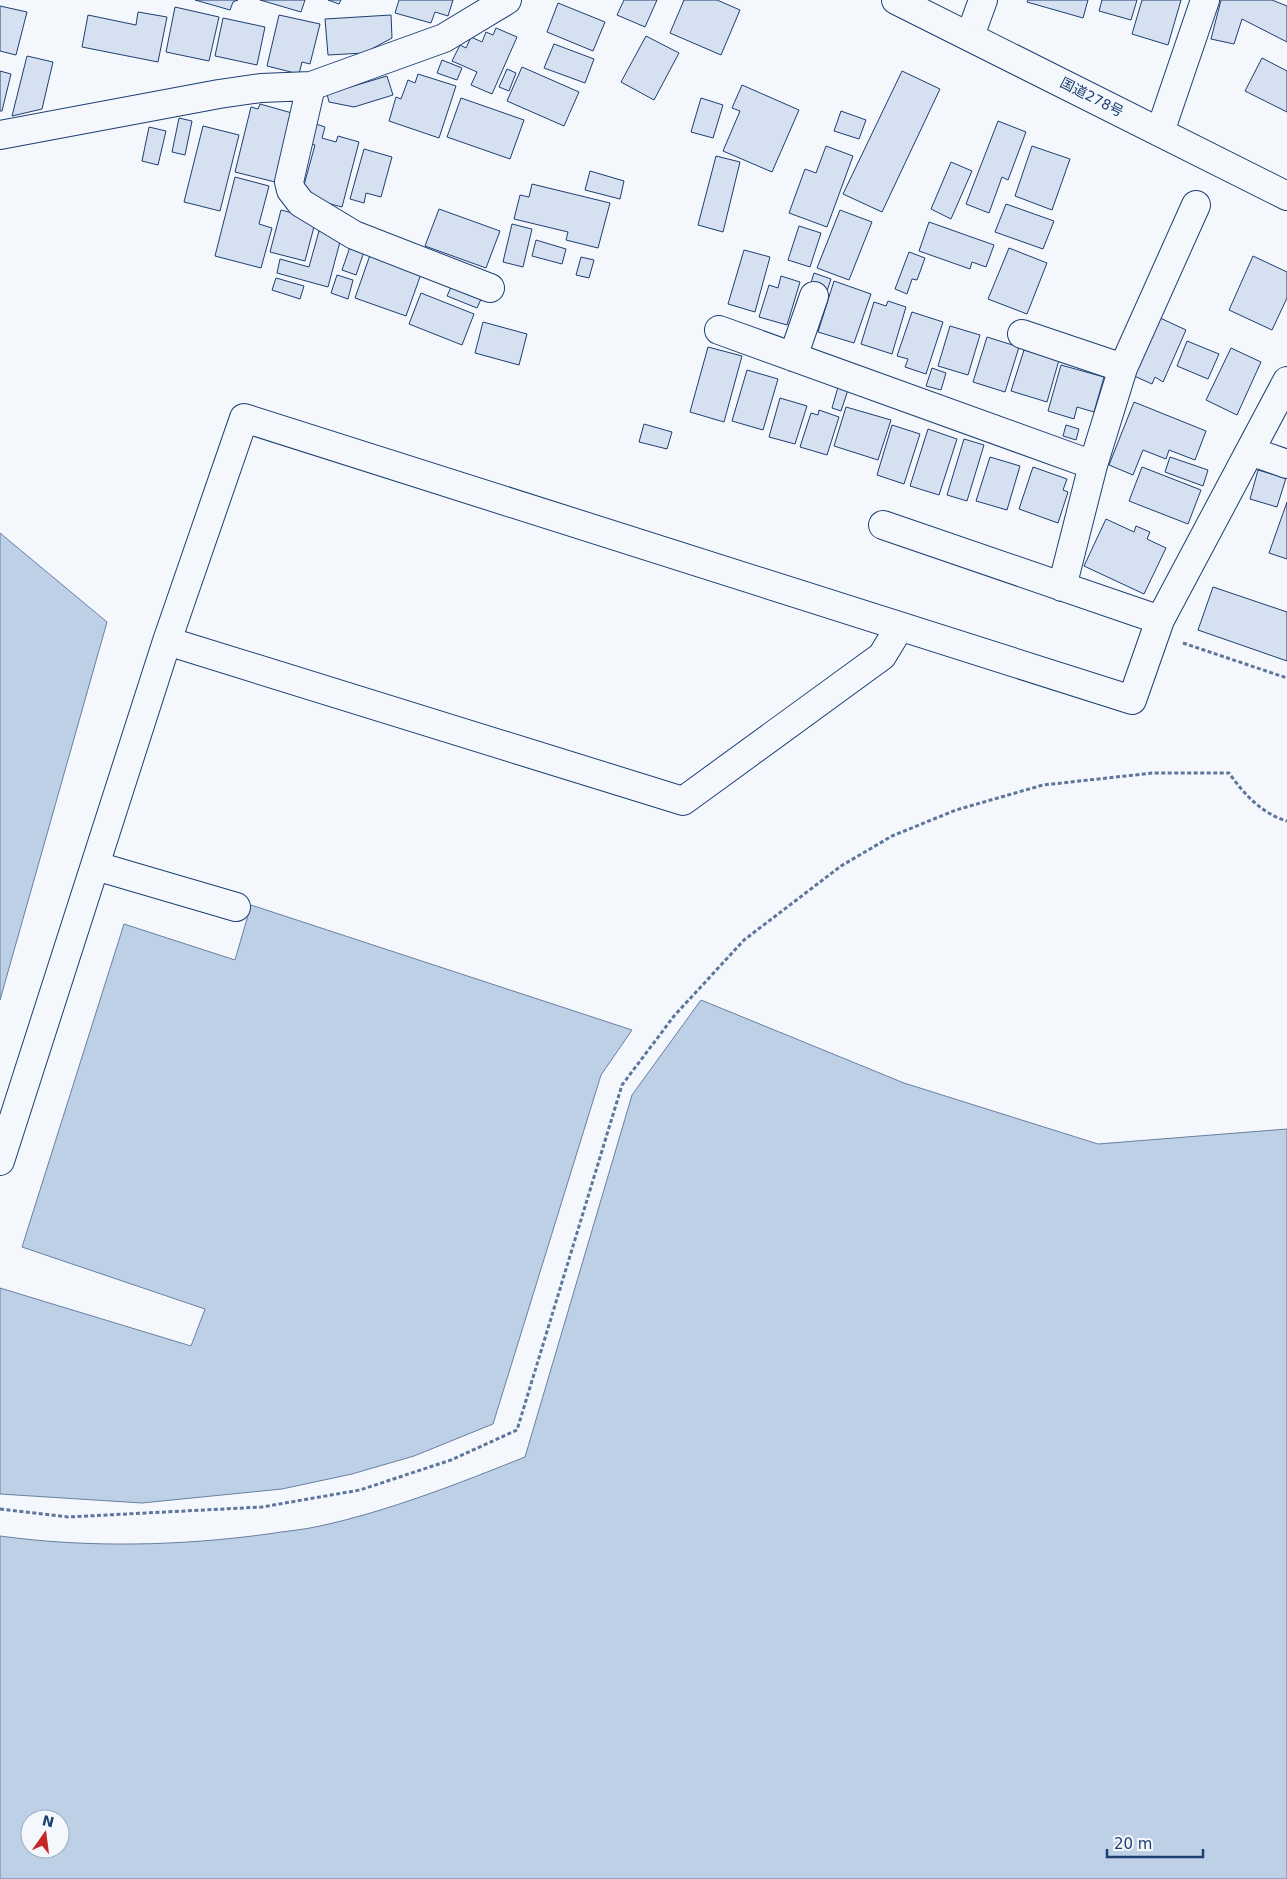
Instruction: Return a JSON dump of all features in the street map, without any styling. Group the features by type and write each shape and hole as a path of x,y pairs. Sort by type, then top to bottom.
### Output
{"main road":[{"path":"0,135 219,94 261,88 311,86 444,38 506,0"},
{"name":"国道278号","path":"896,0 1287,196"},
{"path":"970,36 983,0"},
{"path":"1160,132 1205,0"},
{"path":"311,86 289,182 295,198 354,235 490,288"},
{"path":"1062,587 1094,465 1123,368 1196,205"},
{"path":"793,357 814,296"},
{"path":"719,330 1094,465"},
{"path":"1022,334 1123,368"},
{"path":"0,1161 168,641 244,418 899,628 1132,700 1158,627 1287,381"},
{"path":"1250,451 1287,464"},
{"path":"883,525 1062,587 1158,627"},
{"path":"168,641 683,801 882,656 899,628"},
{"path":"96,866 236,907"}],"path":[{"path":"1158,627 1287,678"},
{"path":"0,1509 68,1517 262,1507 360,1490 450,1460 517,1430 622,1086 674,1016 744,940 841,866 892,836 956,810 1043,785 1153,773 1228,773 1243,793 1276,818 1287,821"}],"water":[{"path":"0,533 107,622 0,1000"},
{"path":"251,905 632,1030 601,1075 493,1424 414,1456 352,1474 282,1489 142,1503 0,1494 0,1288 191,1346 205,1309 22,1247 124,924 235,960"},
{"path":"701,1000 904,1083 1098,1144 1287,1129 1287,1879 0,1879 0,1536 100,1544 134,1544 201,1541 307,1529 372,1513 525,1457 632,1095"}],"building":[{"path":"195,0 238,0 233,2 230,10"},
{"path":"260,0 305,0 301,12"},
{"path":"328,0 341,0 339,4"},
{"path":"399,0 453,0 448,16 435,12 431,23 395,13"},
{"path":"624,0 657,0 645,27 617,15"},
{"path":"684,0 717,0 740,10 721,55 670,33"},
{"path":"1028,0 1088,0 1083,18 1027,2"},
{"path":"1102,0 1137,0 1131,20 1099,11"},
{"path":"1142,0 1181,0 1168,45 1132,34"},
{"path":"1221,0 1272,0 1287,6 1287,42 1242,19 1234,44 1211,39"},
{"path":"558,3 605,22 593,51 547,32"},
{"path":"0,6 27,12 16,55 0,51"},
{"path":"175,7 219,17 209,61 166,52"},
{"path":"138,12 167,17 158,62 82,47 88,15 136,25"},
{"path":"279,15 320,24 310,64 302,62 299,74 267,66"},
{"path":"391,15 392,38 364,53 328,55 325,19"},
{"path":"223,18 265,27 257,65 215,56"},
{"path":"496,28 517,37 492,94 471,85 477,72 452,61 460,45 466,48 471,37 482,42 486,32 493,35"},
{"path":"646,36 679,53 654,100 621,82"},
{"path":"554,44 594,59 585,83 544,68"},
{"path":"27,56 53,62 42,109 12,116"},
{"path":"1262,58 1287,71 1287,112 1245,91"},
{"path":"442,60 462,68 457,80 437,73"},
{"path":"522,67 579,92 564,126 507,101"},
{"path":"507,69 516,73 509,91 499,87"},
{"path":"0,71 11,74 2,111 0,111"},
{"path":"902,71 940,89 882,212 843,194"},
{"path":"418,74 456,86 439,138 389,121 396,97 401,99 408,80 415,83"},
{"path":"387,76 393,95 354,107 329,102 327,94"},
{"path":"742,85 799,110 772,172 723,151 740,111 732,108"},
{"path":"461,98 524,120 510,159 447,137"},
{"path":"701,98 723,105 713,138 691,132"},
{"path":"260,104 292,113 275,182 235,172 251,107 258,109"},
{"path":"841,111 866,120 859,139 834,131"},
{"path":"179,118 192,121 185,155 172,152"},
{"path":"998,121 1026,132 1008,180 1002,177 989,213 966,204"},
{"path":"313,123 325,127 322,138 336,142 338,136 359,142 342,207 301,196 315,145 307,143"},
{"path":"203,126 239,135 220,211 184,202"},
{"path":"149,127 166,131 158,165 142,161"},
{"path":"826,146 853,156 827,227 789,213 805,169 816,173"},
{"path":"1032,146 1070,159 1052,210 1015,196"},
{"path":"364,149 392,157 381,197 366,193 364,203 350,199"},
{"path":"716,156 740,162 723,232 698,225"},
{"path":"951,162 972,171 951,219 931,209"},
{"path":"590,171 624,181 620,199 585,190"},
{"path":"235,177 269,186 259,224 272,228 261,268 215,256"},
{"path":"532,184 610,203 598,248 566,240 568,232 514,219 520,195 529,197"},
{"path":"1006,204 1054,221 1043,249 995,232"},
{"path":"439,209 500,231 486,268 425,246"},
{"path":"281,210 316,219 305,261 270,252"},
{"path":"840,210 872,222 849,280 817,268"},
{"path":"929,222 994,245 986,267 972,262 970,269 919,251"},
{"path":"512,224 532,229 523,267 503,262"},
{"path":"799,226 821,233 810,267 788,260"},
{"path":"319,231 341,238 328,287 277,273 280,259 309,267"},
{"path":"536,240 566,249 562,264 532,256"},
{"path":"350,247 364,252 356,275 342,270"},
{"path":"1009,248 1047,263 1027,314 988,299"},
{"path":"744,250 770,257 755,312 728,304"},
{"path":"909,252 925,258 917,280 912,279 907,294 895,289"},
{"path":"370,255 421,274 406,316 355,298"},
{"path":"1253,256 1287,272 1287,298 1272,330 1229,310"},
{"path":"581,257 594,260 589,278 576,275"},
{"path":"814,273 831,279 827,291 810,286"},
{"path":"337,275 353,280 348,299 331,293"},
{"path":"781,276 800,282 787,325 759,317 769,285 778,288"},
{"path":"276,278 304,286 300,299 272,290"},
{"path":"834,281 871,294 854,343 818,332"},
{"path":"452,285 482,297 477,308 447,296"},
{"path":"421,293 474,314 462,345 409,324"},
{"path":"888,301 906,307 892,354 861,344 874,302 886,306"},
{"path":"912,312 943,322 926,374 905,367 908,359 897,356"},
{"path":"1158,317 1186,330 1163,382 1155,377 1152,384 1132,375"},
{"path":"483,322 527,334 519,365 475,353"},
{"path":"950,326 980,335 968,375 938,366"},
{"path":"987,337 1019,347 1005,392 973,382"},
{"path":"1187,341 1219,354 1208,379 1177,366"},
{"path":"708,347 742,356 724,422 690,412"},
{"path":"1231,348 1261,362 1237,415 1206,400"},
{"path":"1024,350 1059,360 1047,402 1011,391"},
{"path":"1061,365 1104,377 1094,412 1077,407 1074,419 1048,411"},
{"path":"932,368 946,373 941,390 926,386"},
{"path":"747,370 778,379 763,430 732,421"},
{"path":"838,387 848,390 841,411 832,408"},
{"path":"780,398 807,406 795,444 769,437"},
{"path":"1134,402 1206,431 1195,460 1169,450 1166,459 1143,450 1133,475 1109,465"},
{"path":"846,407 891,420 878,460 834,446"},
{"path":"819,410 839,417 827,455 800,447 811,413 818,415"},
{"path":"644,424 672,432 667,449 639,442"},
{"path":"892,425 920,434 904,484 877,475"},
{"path":"1066,425 1079,429 1076,440 1063,436"},
{"path":"928,429 957,439 939,495 910,486"},
{"path":"964,439 984,445 967,501 947,495"},
{"path":"990,457 1020,466 1007,510 976,501"},
{"path":"1170,457 1208,470 1203,486 1165,472"},
{"path":"1033,467 1067,479 1063,490 1068,492 1058,523 1019,509"},
{"path":"1142,467 1201,490 1188,524 1129,501"},
{"path":"1258,470 1286,478 1277,507 1250,499"},
{"path":"1287,502 1287,559 1269,553"},
{"path":"1106,519 1134,532 1136,526 1150,532 1147,539 1166,548 1144,594 1084,566"},
{"path":"1213,587 1287,612 1287,661 1198,630"}]}
